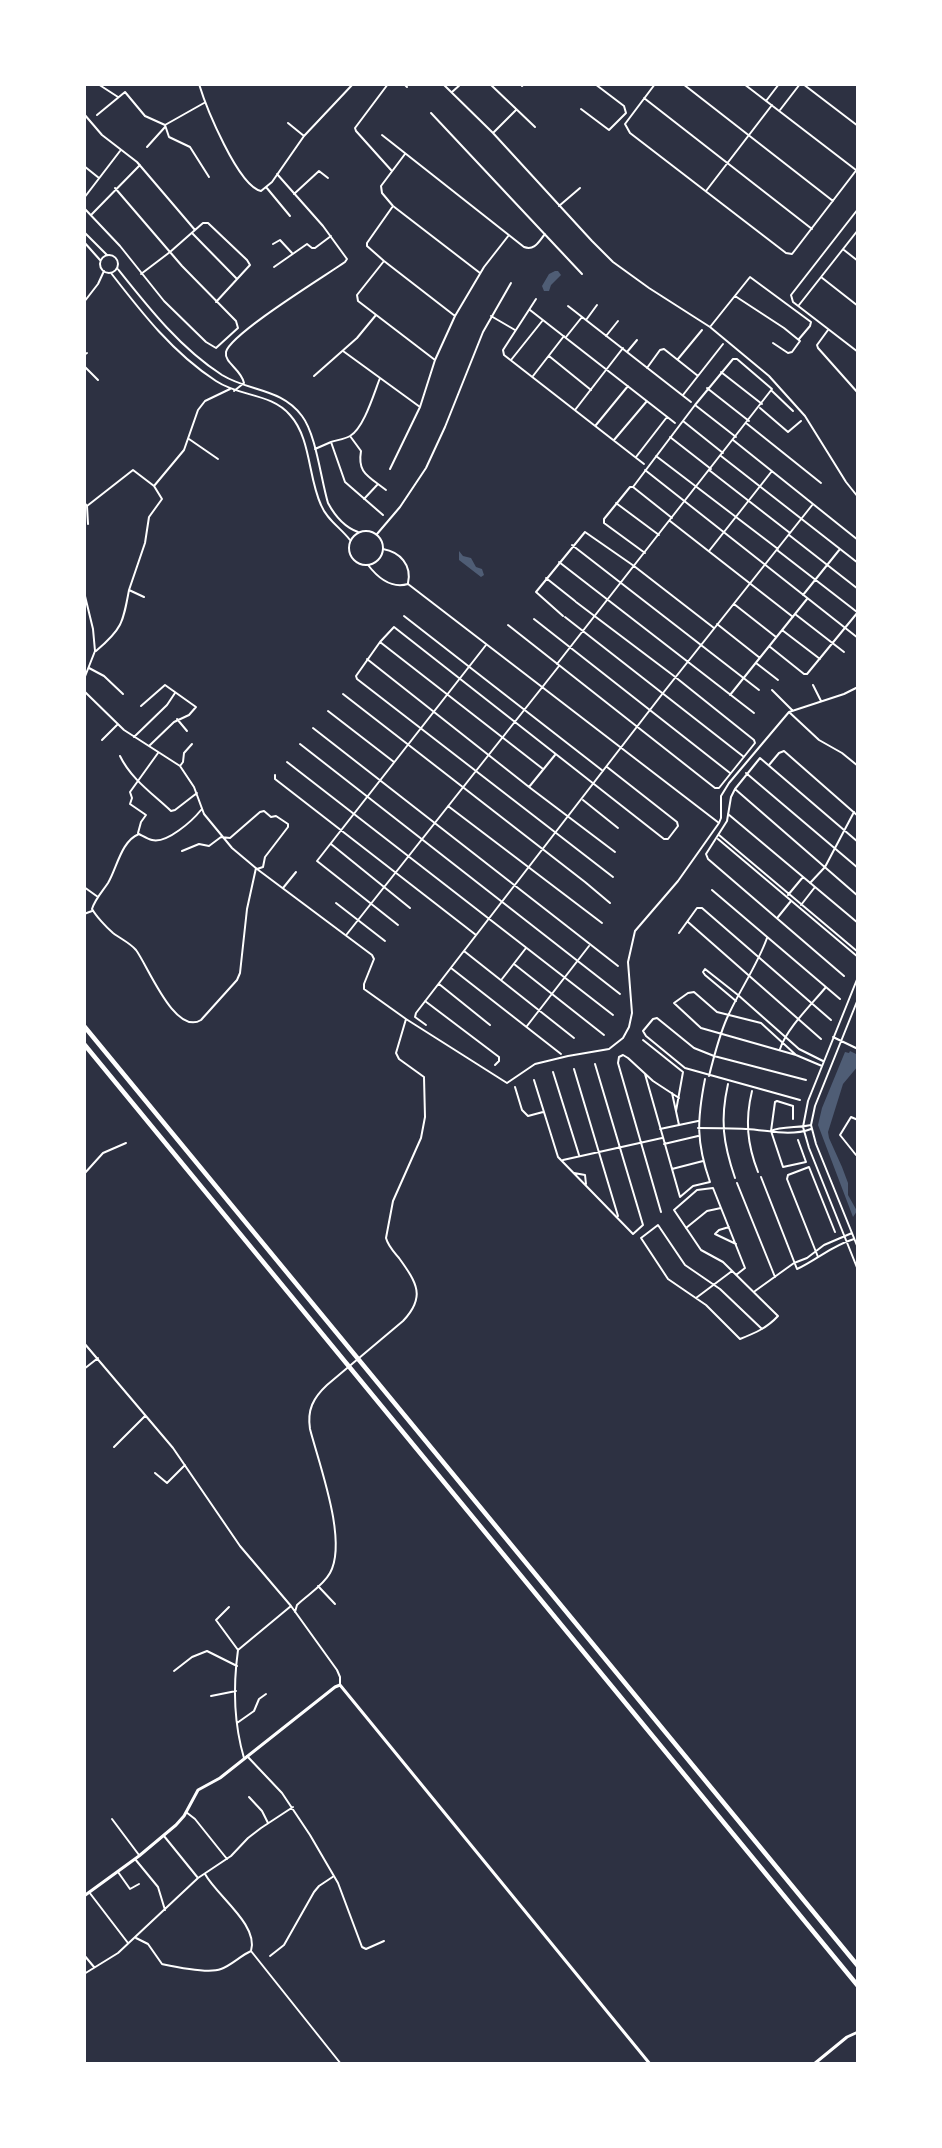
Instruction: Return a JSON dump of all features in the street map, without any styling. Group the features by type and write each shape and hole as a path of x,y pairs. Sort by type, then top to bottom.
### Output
{"highway":[{"path":"84,1026 858,1966"},
{"path":"84,1044 858,1986"}],"main road":[{"path":"84,1896 164,1836 179,1822 198,1790 220,1778 335,1686 340,1685 650,2064"},
{"path":"814,2064 852,2033 858,2032"}],"street":[{"path":"98,84 118,97"},
{"path":"199,84 204,103 227,150 247,183 255,190 261,191 277,174 304,136 353,84"},
{"path":"388,84 355,128 392,171"},
{"path":"404,84 407,87"},
{"path":"443,84 493,133 592,241 634,278 710,327 769,376 805,416 846,482 858,497"},
{"path":"452,93 461,84"},
{"path":"490,84 536,127"},
{"path":"581,109 609,130 626,113 626,109 595,84"},
{"path":"655,84 628,118 626,128 630,133 792,254 857,169 744,84"},
{"path":"683,84 833,201"},
{"path":"766,101 779,84"},
{"path":"779,111 801,84 858,126"},
{"path":"97,115 126,93 145,116 165,126 173,140 190,147 209,177"},
{"path":"644,99 812,229"},
{"path":"147,147 165,126 204,103"},
{"path":"706,191 772,105"},
{"path":"493,133 516,110"},
{"path":"431,113 582,274"},
{"path":"84,114 102,135 140,165 195,230"},
{"path":"288,123 304,136"},
{"path":"382,135 530,249 545,234"},
{"path":"84,198 120,151"},
{"path":"405,154 381,189 393,206 480,273"},
{"path":"92,214 140,165"},
{"path":"84,166 99,178"},
{"path":"294,194 319,171 328,178"},
{"path":"243,385 241,373 227,361 228,346 259,320 347,259 331,236 277,174"},
{"path":"266,187 290,216"},
{"path":"84,208 92,214 164,301 206,342 216,348 238,328 236,321 170,252 115,188"},
{"path":"559,206 580,188"},
{"path":"393,206 367,243 369,249 455,316"},
{"path":"858,209 791,296 791,299 799,306 858,352"},
{"path":"855,213 858,216"},
{"path":"141,274 203,223 208,223 247,260 250,266 216,302"},
{"path":"799,306 858,230"},
{"path":"84,232 106,255 115,258 117,268 153,314 181,342 223,375 243,385 275,394 293,406 307,424 328,503 344,524 358,532 368,531 377,534 382,541 383,549 377,561 368,565 360,564 352,559 349,550 350,540 358,532"},
{"path":"192,233 237,279"},
{"path":"390,469 420,407 435,360 455,316 480,273 509,235"},
{"path":"274,267 307,244 315,248 331,236"},
{"path":"273,244 280,240 292,254"},
{"path":"84,242 100,260 100,267 111,273 146,318 197,368 234,391 273,401 289,414 300,429 314,487 322,507 328,517 350,540"},
{"path":"843,249 858,261"},
{"path":"100,260 106,255"},
{"path":"384,261 356,297 435,360"},
{"path":"111,273 117,268"},
{"path":"84,302 98,285 104,271"},
{"path":"710,327 750,277 810,322 810,326 790,353 772,343"},
{"path":"821,277 858,306"},
{"path":"377,534 400,507 426,468 446,428 475,350 491,316 511,283"},
{"path":"735,296 800,339"},
{"path":"536,299 503,350 504,355 644,464"},
{"path":"586,320 597,305"},
{"path":"568,306 691,402"},
{"path":"530,310 675,423"},
{"path":"314,376 343,351 376,315"},
{"path":"491,316 516,330"},
{"path":"533,377 582,317"},
{"path":"511,360 543,320"},
{"path":"606,336 618,321"},
{"path":"829,329 819,342 818,348 858,393"},
{"path":"678,359 702,330"},
{"path":"627,352 637,339"},
{"path":"683,395 723,344"},
{"path":"575,410 623,348"},
{"path":"647,368 662,349 666,349 698,376"},
{"path":"343,351 420,407"},
{"path":"549,356 591,390"},
{"path":"645,553 604,523 604,519 616,503 633,487 730,360 736,359 771,387 772,391 793,411"},
{"path":"84,366 98,380"},
{"path":"720,372 788,432 801,421"},
{"path":"314,449 350,436 361,423 380,378"},
{"path":"234,391 243,385"},
{"path":"595,426 628,386"},
{"path":"154,486 179,457 189,439 198,410 205,401 230,388"},
{"path":"707,388 821,483"},
{"path":"347,934 772,391"},
{"path":"614,441 647,401"},
{"path":"694,405 858,540"},
{"path":"635,458 667,417"},
{"path":"683,421 760,486 858,562"},
{"path":"350,436 361,451 359,465 361,469 386,490"},
{"path":"670,437 858,589"},
{"path":"189,439 218,459"},
{"path":"332,442 345,482 383,515"},
{"path":"656,456 858,612 807,674 769,646"},
{"path":"84,509 133,470 154,486 162,499 149,517 144,547 129,590 122,624 95,651"},
{"path":"645,470 858,638"},
{"path":"709,551 772,471"},
{"path":"364,499 378,484"},
{"path":"633,487 709,551 844,652"},
{"path":"84,502 87,506 88,524"},
{"path":"616,503 659,535"},
{"path":"426,1025 415,1014 675,677 813,504"},
{"path":"714,628 586,532 582,533 536,591 536,594 583,632 744,757"},
{"path":"572,546 759,690"},
{"path":"383,549 393,551 403,559 408,569 408,584"},
{"path":"803,595 840,549"},
{"path":"559,562 753,713"},
{"path":"368,565 382,579 393,584 408,584 719,823"},
{"path":"508,625 716,788 720,787 755,743 754,740 546,578"},
{"path":"129,590 144,597"},
{"path":"84,592 93,629 95,651 84,679"},
{"path":"730,695 807,598"},
{"path":"734,604 776,637"},
{"path":"404,616 603,771"},
{"path":"534,619 730,773"},
{"path":"717,624 760,658"},
{"path":"607,767 677,822 678,826 668,839 664,840 394,627 380,642 357,675 356,678 613,877"},
{"path":"782,630 820,659"},
{"path":"380,642 543,769"},
{"path":"398,925 318,863 318,860 487,644"},
{"path":"367,659 615,852"},
{"path":"756,663 778,680"},
{"path":"89,668 104,676 123,694"},
{"path":"141,706 165,685 196,707 189,715 177,719 150,746"},
{"path":"813,685 821,702"},
{"path":"84,691 117,724 180,766 197,794 202,808 221,837 256,868 347,934 374,957 363,987 406,1019 507,1083 535,1064 611,1048 623,1038 631,1021 632,1004 628,962 635,931 678,881 719,823 723,791 790,711 844,694 858,687"},
{"path":"772,690 819,740 842,753 858,766"},
{"path":"134,737 167,705 175,693"},
{"path":"343,694 610,903"},
{"path":"328,711 395,763"},
{"path":"177,719 187,731"},
{"path":"102,740 117,724"},
{"path":"314,728 380,782 618,966"},
{"path":"180,766 184,753 192,744"},
{"path":"300,744 620,994"},
{"path":"769,765 779,753 784,751 858,816"},
{"path":"92,911 93,904 108,882 126,846 137,834 146,815 130,804 132,798 130,794 158,753"},
{"path":"529,787 555,754"},
{"path":"120,756 125,766 139,782 171,811 176,810 197,794"},
{"path":"844,976 706,856 727,821 731,797 735,789 757,759 761,758 858,843"},
{"path":"287,762 614,1015"},
{"path":"746,773 858,868"},
{"path":"275,775 275,779 476,935"},
{"path":"735,789 858,896"},
{"path":"582,800 618,828"},
{"path":"448,806 602,923"},
{"path":"137,834 158,840 185,828 202,808"},
{"path":"182,851 199,844 209,846 221,837 230,838 262,811 272,817 276,816 288,824 288,828 265,856 263,867 256,868"},
{"path":"810,883 825,867 854,812"},
{"path":"728,814 858,923"},
{"path":"718,837 858,957"},
{"path":"331,844 410,908"},
{"path":"92,911 112,932 135,950 172,1008 186,1021 195,1023 237,980 240,973 247,909 256,868"},
{"path":"284,888 296,872"},
{"path":"788,895 803,877"},
{"path":"84,887 98,897"},
{"path":"800,906 815,887"},
{"path":"712,890 840,999"},
{"path":"788,895 792,901 858,952"},
{"path":"777,918 792,901"},
{"path":"336,903 385,941"},
{"path":"679,933 697,908 702,908 831,1020"},
{"path":"84,914 92,911"},
{"path":"687,922 821,1039"},
{"path":"709,1076 728,1015 760,957 768,937"},
{"path":"526,1026 590,945"},
{"path":"501,980 526,948"},
{"path":"464,951 574,1038"},
{"path":"514,964 604,1035"},
{"path":"451,968 561,1054"},
{"path":"736,1002 703,971 708,970 799,1049 823,1061"},
{"path":"858,977 808,1101 803,1127 858,1270"},
{"path":"438,984 490,1024"},
{"path":"779,1050 782,1042 799,1019 826,987"},
{"path":"796,1055 761,1023 715,1011 692,992 678,999 674,1004 701,1028 796,1055 822,1066"},
{"path":"858,999 815,1106 812,1127 819,1152 858,1248"},
{"path":"425,1001 498,1057 499,1060 495,1065"},
{"path":"800,1100 709,1076 680,1065 643,1031 653,1019 657,1018 689,1046 714,1056 806,1080"},
{"path":"295,1612 297,1605 330,1573 337,1541 334,1519 308,1418 314,1400 411,1313 417,1300 417,1287 386,1238 393,1201 419,1146 425,1117 423,1076 399,1059 396,1053 406,1019"},
{"path":"832,1037 858,1049"},
{"path":"643,1040 683,1072 676,1111"},
{"path":"661,1212 618,1063 619,1057 623,1055 628,1058 653,1081 679,1098"},
{"path":"534,1080 557,1155 632,1233 644,1225 595,1064"},
{"path":"574,1069 619,1218"},
{"path":"553,1072 579,1155"},
{"path":"645,1074 680,1197 693,1186 710,1182 698,1136 698,1121 705,1079"},
{"path":"646,1083 653,1081"},
{"path":"728,1084 724,1101 723,1128 726,1149 735,1178"},
{"path":"515,1087 522,1110 528,1116 543,1112"},
{"path":"752,1091 747,1129 751,1154 758,1172"},
{"path":"672,1093 679,1125"},
{"path":"793,1119 794,1106 775,1101 771,1131 783,1167 806,1162 798,1140"},
{"path":"856,1155 840,1135 852,1117 858,1120"},
{"path":"660,1129 698,1121"},
{"path":"771,1131 812,1127"},
{"path":"698,1128 747,1129 775,1133 804,1132 812,1127"},
{"path":"664,1144 698,1136"},
{"path":"562,1161 579,1155 662,1138"},
{"path":"84,1174 103,1153 126,1143"},
{"path":"672,1169 703,1161"},
{"path":"818,1257 787,1177 788,1174 809,1167 835,1232"},
{"path":"574,1173 585,1175 586,1185"},
{"path":"761,1178 797,1269 832,1247 854,1239"},
{"path":"737,1183 775,1277"},
{"path":"736,1275 745,1268 713,1188 697,1190 674,1210 701,1250 723,1262 732,1270 736,1275 778,1316 767,1327 740,1339 696,1298 668,1280 641,1238 658,1225 685,1265 714,1284 762,1329"},
{"path":"686,1228 707,1211 721,1208"},
{"path":"729,1227 715,1234 736,1244"},
{"path":"754,1292 794,1263 807,1258 824,1245 852,1233"},
{"path":"696,1298 732,1270"},
{"path":"84,1343 173,1448 240,1546 291,1606 337,1670 340,1685"},
{"path":"84,1369 98,1358"},
{"path":"114,1447 145,1416"},
{"path":"155,1473 167,1484 185,1465"},
{"path":"318,1586 335,1604"},
{"path":"238,1650 291,1606"},
{"path":"229,1607 216,1620 238,1650 237,1723 245,1757 293,1807 334,1876 362,1947 366,1949 384,1941"},
{"path":"174,1671 192,1657 207,1651 237,1666"},
{"path":"211,1696 236,1691"},
{"path":"237,1723 252,1712 259,1700 266,1694"},
{"path":"249,1797 262,1811 268,1823"},
{"path":"84,1974 129,1943 198,1878 227,1859 248,1838 293,1807"},
{"path":"186,1812 195,1819 227,1859"},
{"path":"112,1819 139,1856"},
{"path":"164,1836 198,1878"},
{"path":"135,1859 158,1887 165,1910"},
{"path":"118,1872 130,1889 139,1884"},
{"path":"205,1874 216,1892 245,1924 251,1940 251,1951 341,2064"},
{"path":"270,1956 284,1945 314,1892 334,1876"},
{"path":"89,1892 129,1943"},
{"path":"135,1938 148,1944 162,1964 195,1969 223,1968 239,1956 251,1951"},
{"path":"84,1956 94,1968"}],"water":[{"path":"555,271 561,275 551,285 549,291 544,291 542,286 549,274"},
{"path":"459,551 463,556 471,558 476,567 482,569 484,575 481,577 459,560"},
{"path":"850,1051 858,1055 858,1066 843,1084 828,1132 848,1183 848,1195 857,1211 853,1217 818,1125 822,1108 845,1052"}]}
